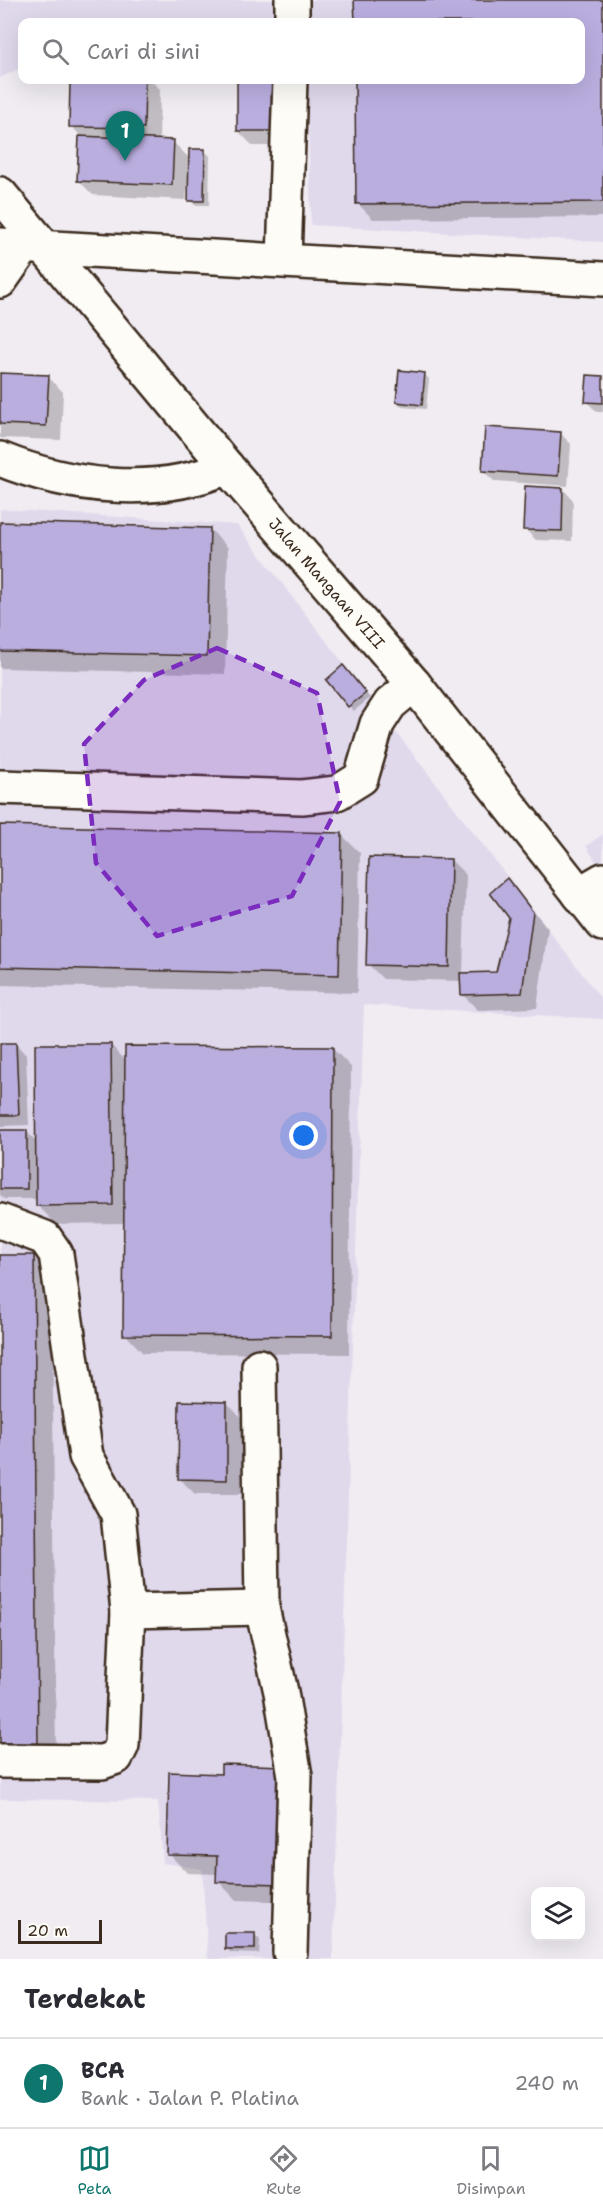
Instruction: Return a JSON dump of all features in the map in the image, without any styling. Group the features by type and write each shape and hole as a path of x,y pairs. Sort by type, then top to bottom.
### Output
{"street":[{"path":"292,0 292,18"},
{"path":"284,260 290,84"},
{"name":"Jalan Mangaan VIII","path":"0,194 22,247 99,310 227,467 591,887 603,924"},
{"path":"0,281 22,247 603,279"},
{"path":"0,459 35,473 72,481 124,485 177,481 208,475 227,467"},
{"path":"0,787 302,797 337,793 361,778 377,724 390,704 414,684"},
{"path":"0,1221 45,1238 56,1254 86,1456 118,1514 128,1611 122,1745 116,1758 102,1762 0,1761"},
{"path":"260,1366 262,1608 281,1692 295,1776 290,1952"},
{"path":"128,1611 262,1608"}],"highlighted area":[{"path":"217,648 317,693 340,802 292,896 157,936 96,863 84,744 144,680"}],"shaded area":[{"path":"0,0 603,0 603,242 311,225 307,84 585,84 585,18 18,18 18,69 0,78"},
{"path":"0,509 237,525 603,1001 603,1019 364,1005 333,1959 208,1959 202,1869 163,1863 158,1801 0,1799"},
{"path":"603,834 603,872 586,846"}],"building":[{"path":"354,0 603,0 603,202 356,204 355,84 585,84 585,18 355,18"},
{"path":"70,84 145,84 144,128 69,127"},
{"path":"237,84 273,84 273,131 237,131"},
{"path":"79,136 174,140 172,185 77,181"},
{"path":"189,149 205,149 204,201 188,201"},
{"path":"399,370 425,373 422,405 396,402"},
{"path":"0,373 49,375 46,426 0,424"},
{"path":"587,375 603,376 603,403 585,402"},
{"path":"485,427 561,432 558,476 482,471"},
{"path":"525,486 563,488 562,531 523,530"},
{"path":"0,522 210,528 207,656 0,651"},
{"path":"343,665 366,693 348,707 326,680"},
{"path":"0,825 342,833 339,975 0,967"},
{"path":"369,857 451,859 449,967 366,965"},
{"path":"507,878 533,912 522,993 461,995 460,973 496,972 509,918 490,893"},
{"path":"0,1043 16,1043 19,1115 0,1115"},
{"path":"35,1044 111,1044 113,1205 36,1206"},
{"path":"125,1046 333,1047 332,1336 123,1335"},
{"path":"0,1130 27,1130 27,1189 0,1189"},
{"path":"0,1255 34,1255 38,1746 0,1746"},
{"path":"179,1401 227,1402 227,1480 178,1479"},
{"path":"221,1764 283,1766 279,1884 216,1882 217,1856 167,1855 169,1772 221,1774"},
{"path":"225,1933 255,1933 255,1949 225,1949"}],"place":[{"name":"BCA","path":"125,161"}]}
